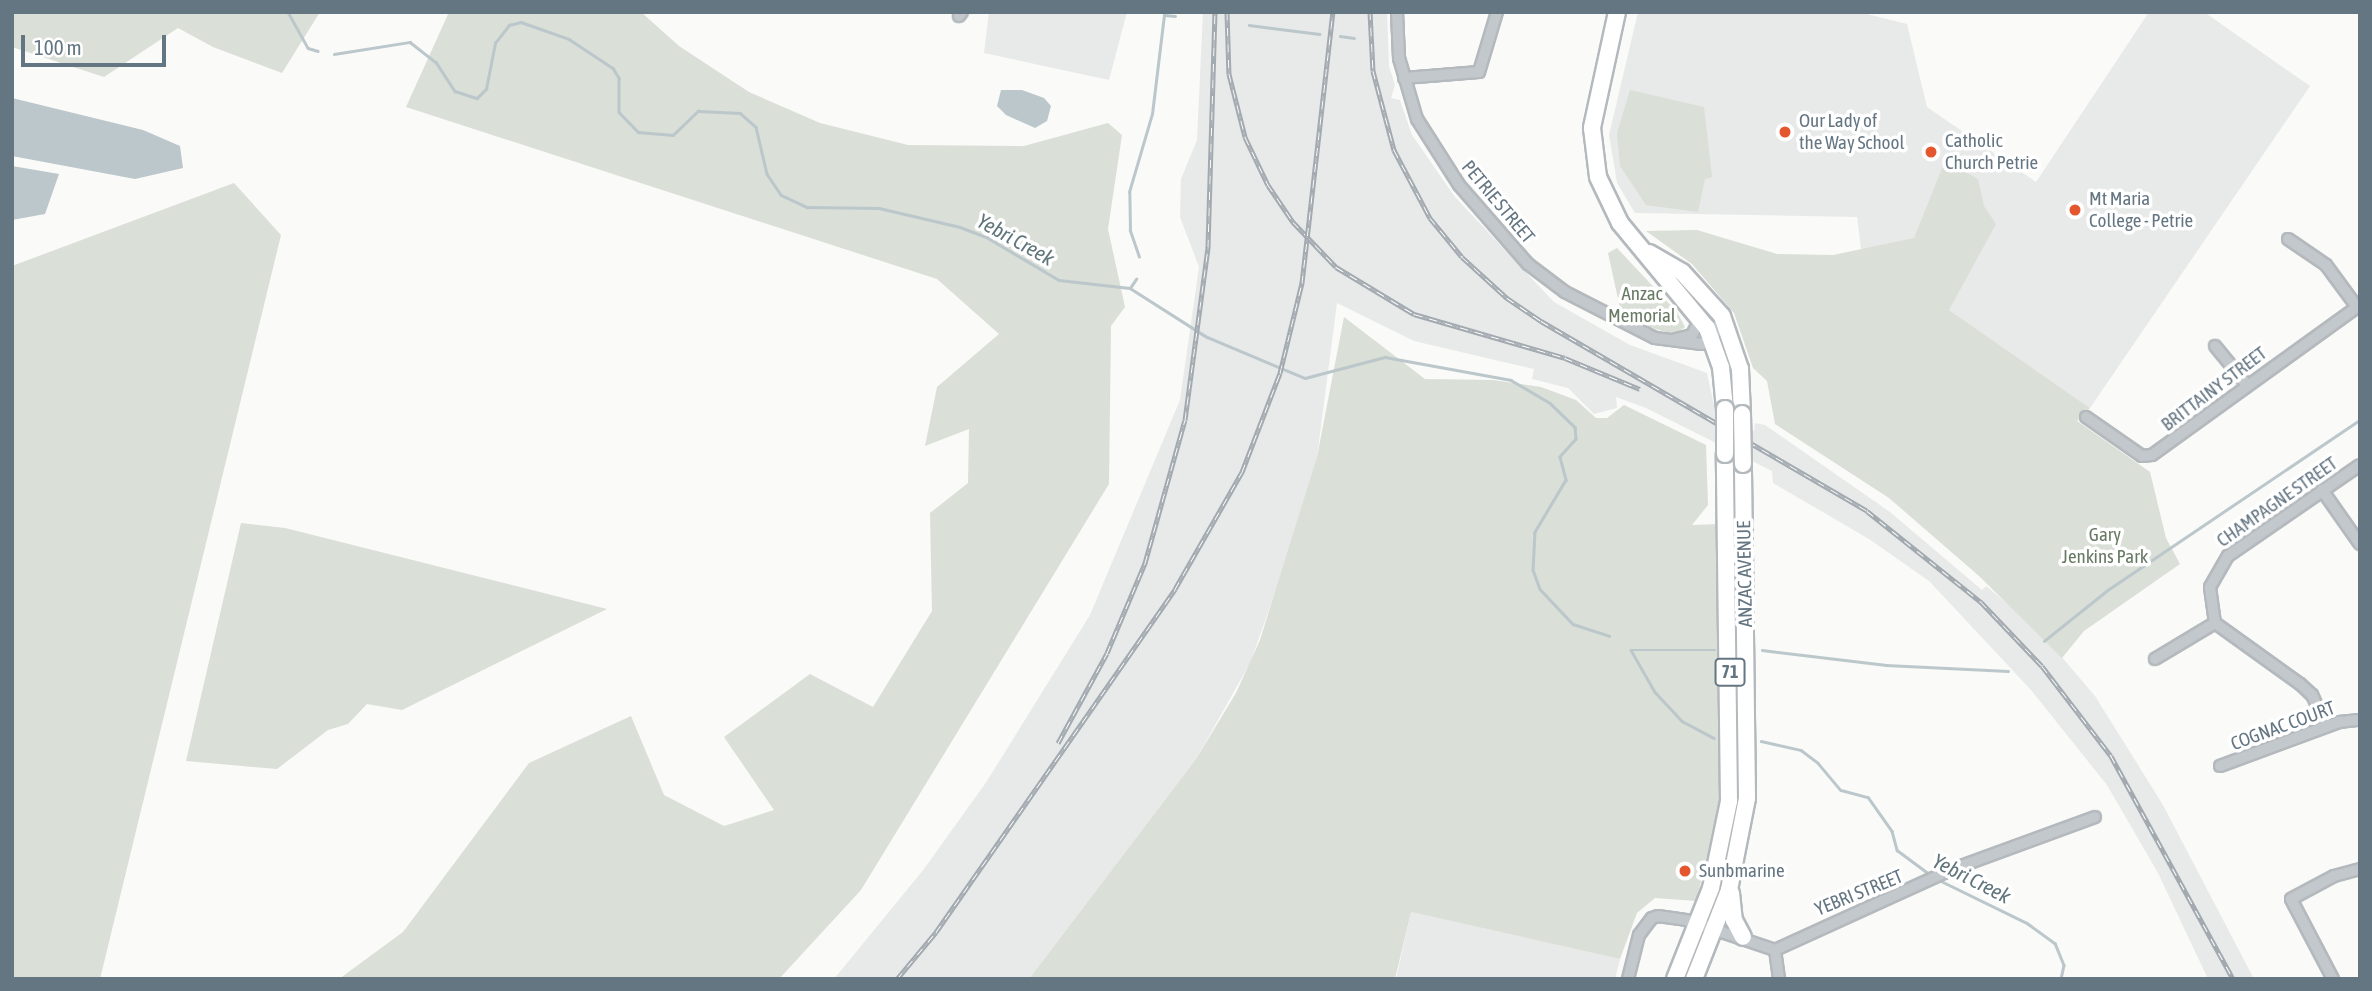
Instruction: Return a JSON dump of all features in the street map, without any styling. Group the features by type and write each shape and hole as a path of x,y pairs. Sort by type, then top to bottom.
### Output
{"highway":[{"name":"ANZAC AVENUE","path":"1617,12 1595,110 1593,155 1607,202 1701,317 1713,339 1721,368 1725,409 1731,778 1723,844 1699,924 1675,979"},
{"name":"ANZAC AVENUE","path":"1648,253 1682,272 1722,316 1740,369 1748,764 1744,826 1730,890 1694,979"},
{"path":"1730,890 1734,920 1744,937"}],"street":[{"name":"PETRIE STREET","path":"1397,12 1404,78 1417,118 1439,158 1528,264 1565,292 1644,335 1694,344 1713,339"},
{"path":"1404,78 1479,72 1497,12"},
{"path":"2288,239 2326,265 2358,306"},
{"name":"BRITTAINY STREET","path":"2086,417 2147,456 2358,306"},
{"path":"1713,339 1722,316"},
{"path":"1666,341 1692,335 1701,317"},
{"path":"2215,346 2247,385"},
{"name":"CHAMPAGNE STREET","path":"2214,622 2210,587 2220,564 2360,465"},
{"path":"2322,490 2360,544"},
{"path":"2155,659 2214,622 2312,695 2326,726"},
{"name":"COGNAC COURT","path":"2220,766 2326,726 2357,720"},
{"name":"YEBRI STREET","path":"1775,950 1953,869 2095,817"},
{"path":"2333,979 2291,899 2333,876 2360,869"},
{"path":"1628,979 1639,935 1652,918 1673,916 1744,937 1775,950 1779,979"}],"shaded area":[{"path":"989,12 1127,12 1109,80 984,53"},
{"path":"1203,12 1387,12 1389,66 1395,85 1391,98 1400,100 1412,135 1455,197 1554,302 1630,345 1707,373 1715,410 1754,431 1755,423 1765,425 1890,512 1982,590 1986,586 2037,628 2095,696 2163,805 2254,979 2208,979 2158,873 2107,785 2031,690 1929,581 1869,539 1773,483 1772,471 1646,408 1616,397 1617,408 1594,414 1568,388 1532,379 1534,369 1414,341 1337,303 1317,457 1289,554 1250,663 1196,759 1029,979 834,979 924,869 987,781 1090,615 1180,400 1199,267 1180,217 1181,179 1197,140"},
{"path":"1638,12 1859,12 1907,24 1927,107 2036,182 2149,12 2204,12 2310,86 2090,408 1861,249 1857,217 1635,213 1617,183 1609,135"},
{"path":"1001,90 1022,90 1044,98 1051,106 1047,121 1035,128 1006,115 997,106"},
{"path":"12,98 143,130 180,146 183,168 135,179 12,156"},
{"path":"12,166 59,174 45,214 12,220"},
{"path":"1411,912 1620,959 1615,979 1396,979"}],"green space":[{"path":"12,12 320,12 282,73 213,47 178,28 104,77 12,47"},
{"path":"449,12 641,12 679,46 749,92 820,123 908,145 1024,146 1108,123 1122,135 1108,229 1125,307 1111,326 1109,484 861,890 779,979 339,979 403,932 529,763 631,716 664,795 724,826 774,810 724,737 810,674 873,707 932,611 930,513 968,483 969,429 925,446 937,387 999,334 937,279 406,107"},
{"path":"1630,90 1704,107 1712,177 1705,179 1698,212 1646,205 1620,166 1617,133"},
{"name":"Gary Jenkins Park","path":"1945,161 1978,179 1984,206 1996,224 1949,310 2090,408 2077,421 2150,472 2166,538 2180,564 2084,631 2062,658 1979,576 1889,498 1775,424 1767,381 1753,368 1734,313 1692,264 1646,231 1697,230 1777,254 1833,255 1914,238"},
{"path":"234,183 281,235 100,979 12,979 12,266"},
{"name":"Anzac Memorial","path":"1617,248 1677,312 1685,327 1673,335 1622,317 1608,253"},
{"path":"1344,317 1425,379 1493,380 1541,387 1576,400 1596,418 1607,418 1624,405 1706,445 1708,505 1692,525 1721,524 1722,799 1696,901 1655,898 1637,913 1620,959 1411,912 1395,979 1029,979 1196,759 1236,693 1260,640 1317,457"},
{"path":"241,523 285,528 607,609 402,710 367,704 348,724 328,730 277,769 186,761"}],"waterway":[{"name":"Yebri Creek","path":"288,12 308,48 318,51"},
{"path":"1139,257 1130,231 1129,192 1152,114 1164,15 1175,16"},
{"name":"Yebri Creek","path":"334,54 410,42 436,62 455,91 477,98 486,89 495,43 509,25 521,22 569,39 613,68 619,78 619,112 638,132 673,135 698,111 740,113 756,127 767,174 781,195 807,207 879,208 960,227 988,238 1059,280 1130,288 1207,337 1305,378 1385,357 1511,380 1550,403 1575,427 1576,439 1560,457 1566,480 1535,532 1533,570 1540,589 1573,624 1609,636"},
{"path":"1249,25 1319,34"},
{"path":"1340,36 1354,38"},
{"path":"1130,288 1136,279"},
{"path":"2044,641 2109,589 2360,420"},
{"name":"Yebri Creek","path":"1631,650 1655,692 1682,721 1714,738"},
{"path":"1631,650 1715,650"},
{"path":"1762,650 1886,665 2008,671"},
{"name":"Yebri Creek","path":"1761,741 1801,750 1818,763 1841,790 1868,797 1892,831 1897,850 1932,876"},
{"name":"Yebri Creek","path":"1937,879 2027,923 2055,943 2064,965 2061,979"}],"railway":[{"path":"1058,743 1107,653 1145,563 1185,420 1208,247 1215,12"},
{"path":"1227,12 1229,74 1245,137 1268,185 1293,222 1336,267 1414,314 1565,358 1640,389"},
{"path":"897,979 936,932 1175,589 1242,472 1280,373 1302,283 1333,12"},
{"path":"1370,12 1373,71 1394,150 1430,218 1462,257 1507,298 1541,321 1867,511 1981,602 2042,666 2111,756 2233,979"}],"place":[{"name":"Our Lady of the Way School","path":"1785,132"},
{"name":"Catholic Church Petrie","path":"1931,152"},
{"name":"Mt Maria College - Petrie","path":"2075,210"},
{"name":"Sunbmarine","path":"1685,871"}]}
